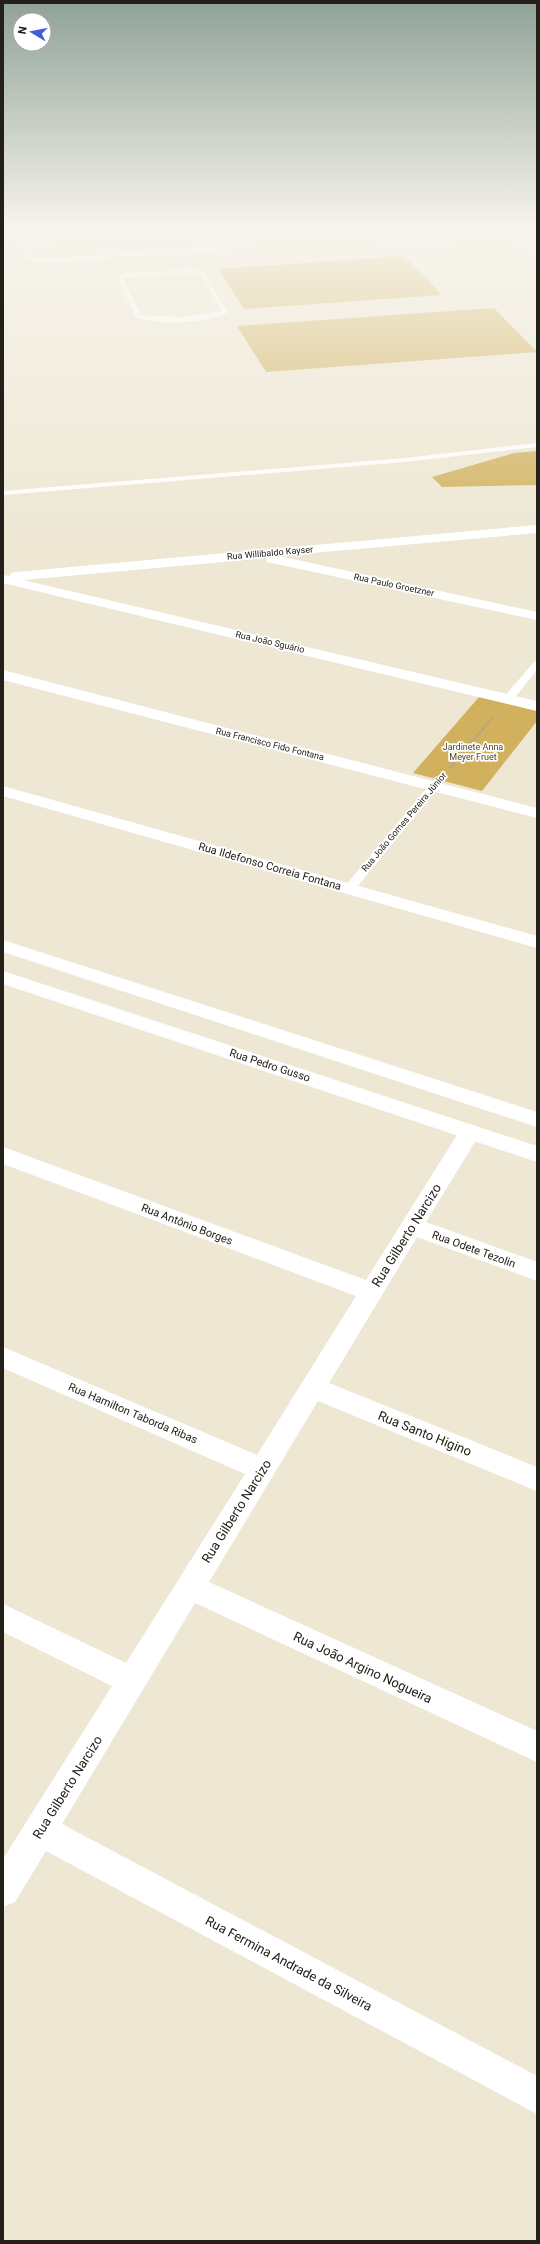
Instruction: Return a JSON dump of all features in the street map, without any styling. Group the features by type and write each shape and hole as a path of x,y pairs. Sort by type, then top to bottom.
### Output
{"street":[{"name":"Rua Willibaldo Kayser","path":"3,578 537,529"},
{"path":"497,532 537,540"},
{"name":"Rua Paulo Groetzner","path":"250,555 537,616"},
{"name":"Rua João Sguário","path":"3,578 537,706"},
{"name":"Rua Francisco Fido Fontana","path":"3,675 537,813"},
{"name":"Rua Ildefonso Correia Fontana","path":"3,791 537,942"},
{"path":"3,946 537,1120"},
{"name":"Rua Pedro Gusso","path":"3,977 537,1154"},
{"name":"Rua Gilberto Narcizo","path":"3,1890 470,1132"},
{"name":"Rua Antônio Borges","path":"3,1155 371,1292"},
{"name":"Rua Odete Tezolin","path":"412,1226 537,1272"},
{"name":"Rua Hamilton Taborda Ribas","path":"3,1357 262,1469"},
{"name":"Rua Santo Higino","path":"312,1387 537,1479"},
{"name":"Rua João Argino Nogueira","path":"190,1587 537,1747"},
{"path":"3,1617 132,1680"},
{"name":"Rua Fermina Andrade da Silveira","path":"40,1830 537,2096"}],"lane":[{"path":"3,494 405,460 537,444"},
{"path":"508,699 537,664"},
{"name":"Rua João Gomes Pereira Júnior","path":"348,889 434,786"}],"path":[{"name":"Rua João Gomes Pereira Júnior","path":"434,786 508,699"}],"green space":[{"path":"241,332 517,332 537,352 266,372"},
{"path":"537,451 537,485 442,487 432,477 514,453"},
{"name":"Jardinete Anna Meyer Fruet","path":"479,697 537,711 537,721 482,791 413,773"}]}
